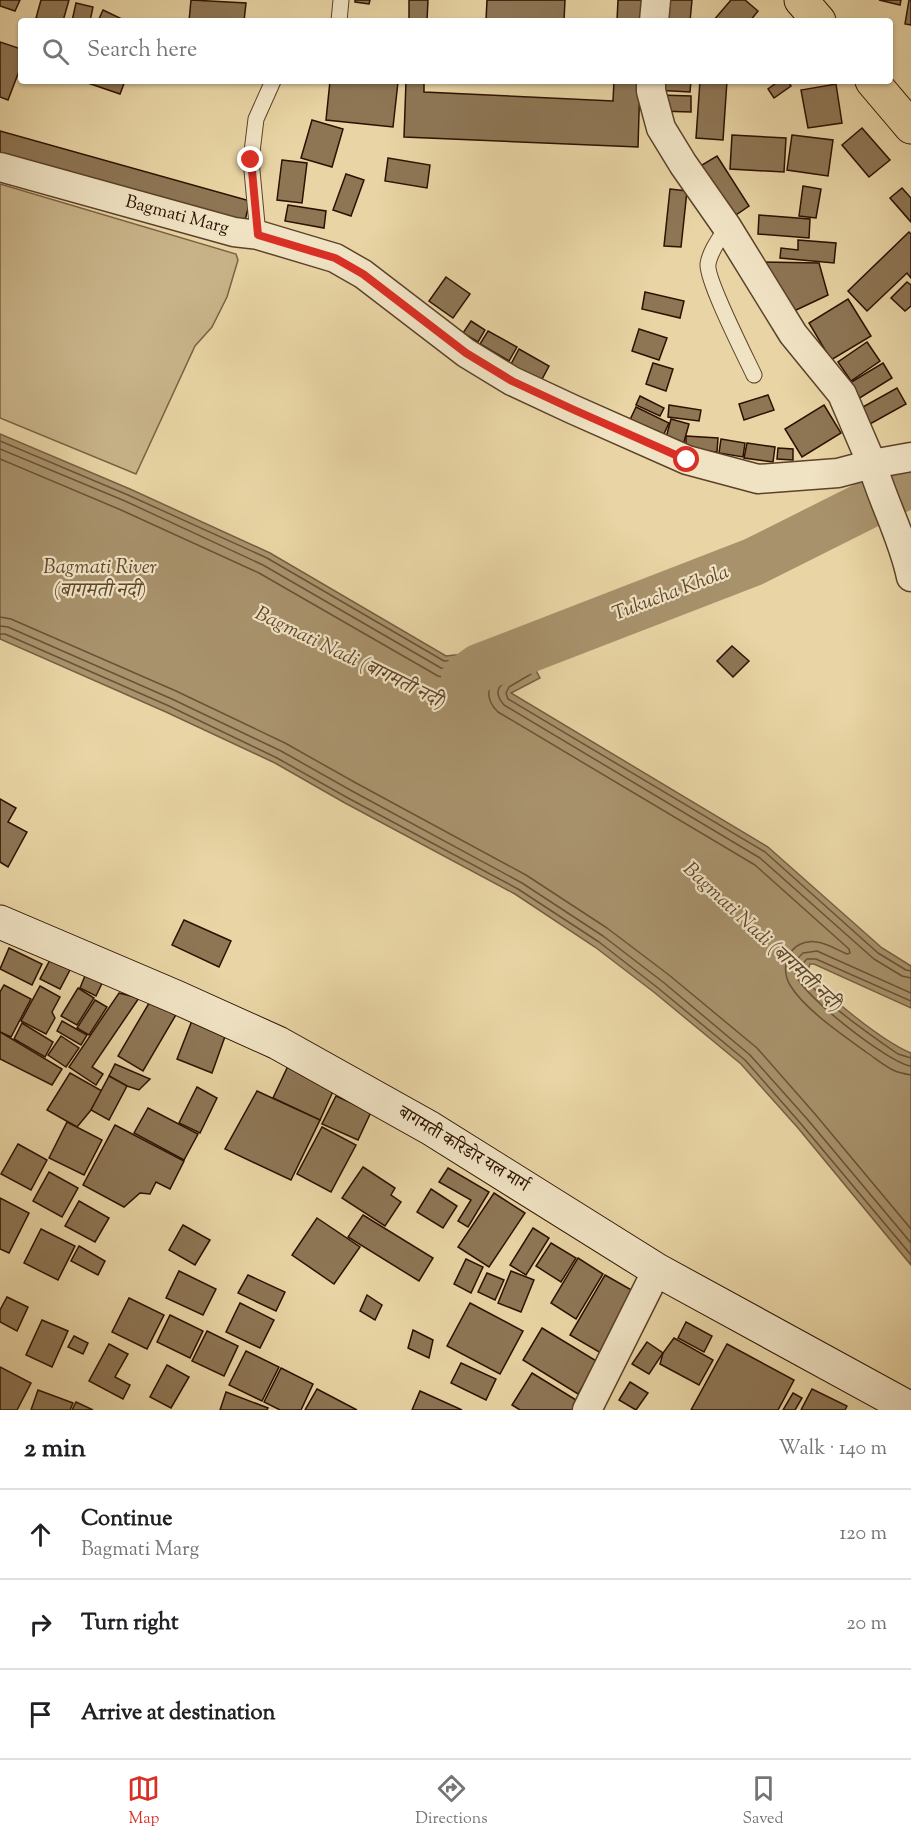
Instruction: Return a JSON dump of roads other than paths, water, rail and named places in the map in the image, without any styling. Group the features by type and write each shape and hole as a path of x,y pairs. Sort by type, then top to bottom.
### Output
{"highway":[{"path":"801,0 816,18"},
{"path":"825,0 840,18"},
{"path":"893,81 911,102"},
{"path":"875,84 911,127"}],"street":[{"path":"654,18 656,0"},
{"path":"651,84 661,128 683,164 727,227 793,334 842,394 901,542 911,577"},
{"name":"Bagmati Marg","path":"0,167 234,232 258,235 335,258 363,274 466,353 512,381 687,460 758,479 838,473 875,474 911,457"},
{"name":"बागमती करिडोर यल मार्ग","path":"0,922 278,1042 430,1128 657,1270 911,1409"},
{"path":"587,1410 657,1270"}],"lane":[{"path":"339,18 341,0"},
{"path":"258,235 251,160 256,119 272,84"},
{"path":"727,227 715,245 707,265 715,290 754,375"}],"water":[{"name":"Bagmati River (बागमती नदी)","path":"0,434 130,489 270,553 446,656 464,654 514,630 540,678 511,693 768,847 882,948 911,966 911,1008 814,964 810,964 808,970 826,992 855,1017 911,1053 911,1265 798,1128 741,1064 595,947 515,894 275,763 0,639"}],"waterway":[{"name":"Tukucha Khola","path":"465,678 479,668 753,562 911,483"}],"water label":[{"name":"Bagmati Nadi (बागमती नदी)","path":"350,659"},
{"name":"Bagmati Nadi (बागमती नदी)","path":"762,938"}]}
